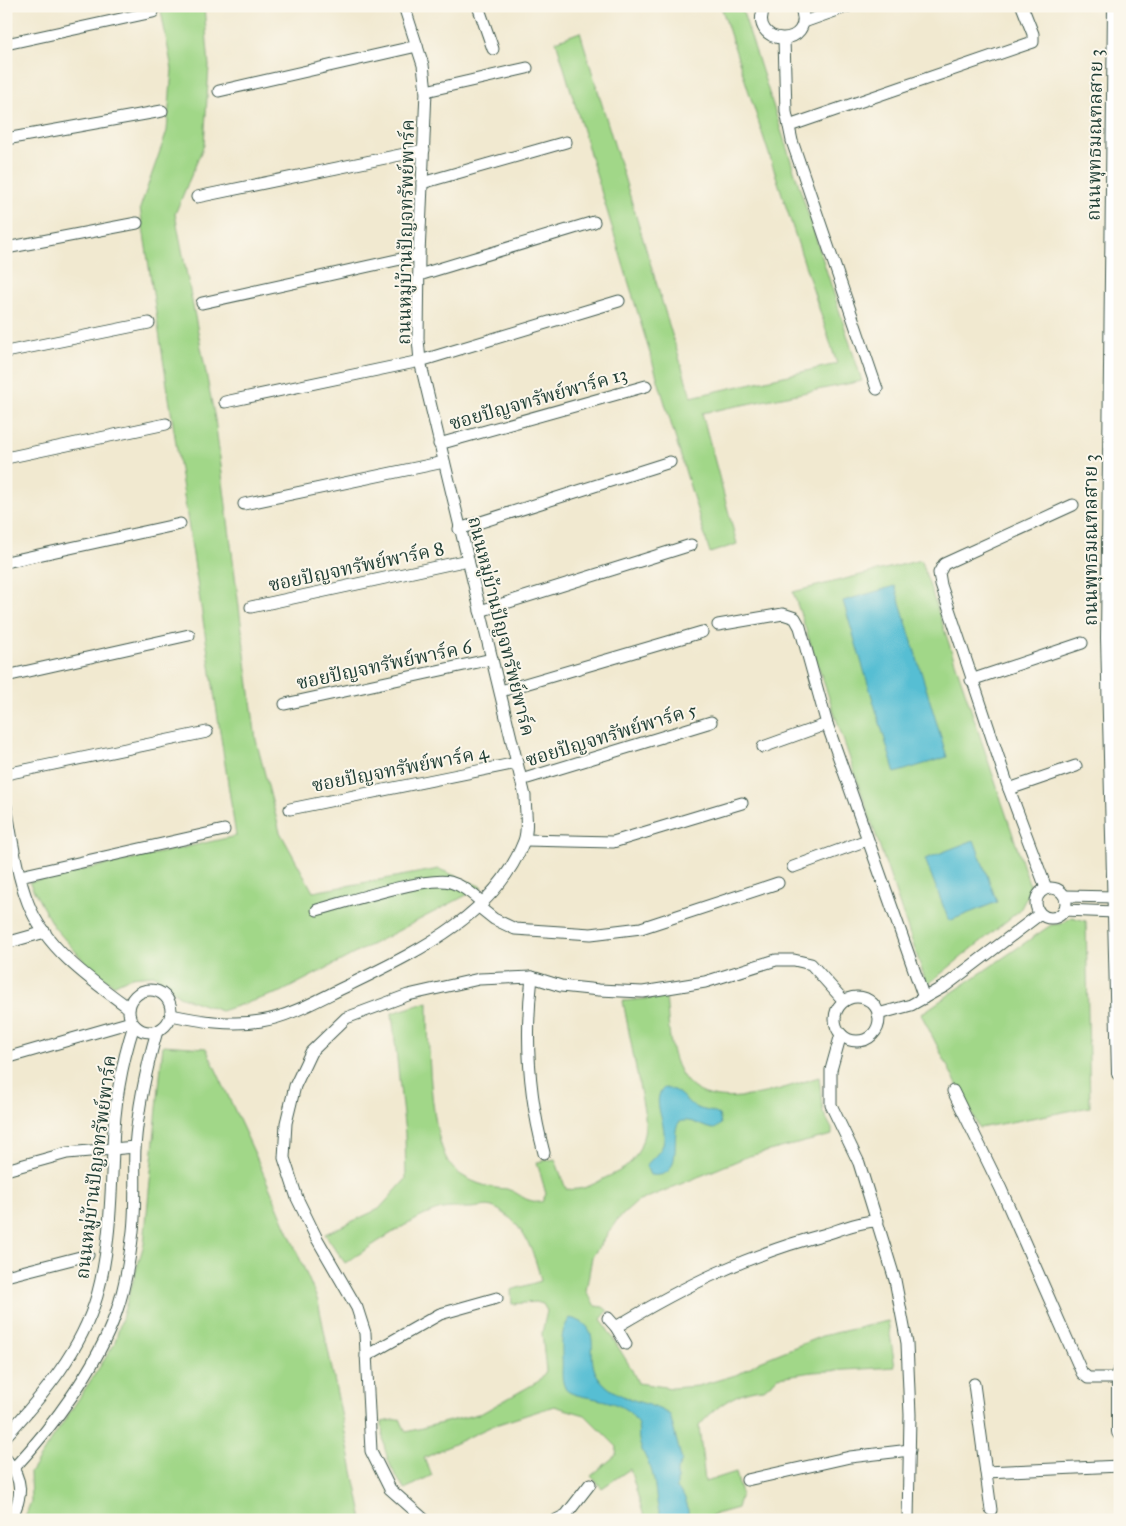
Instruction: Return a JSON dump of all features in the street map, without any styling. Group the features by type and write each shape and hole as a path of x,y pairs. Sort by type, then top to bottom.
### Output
{"main road":[{"name":"ถนนพุทธมณฑลสาย 3","path":"1116,6 1110,398 1109,638 1120,1073"},
{"path":"1110,398 1114,381 1120,370"},
{"path":"1119,1375 1120,1432"}],"street":[{"name":"ถนนหมู่บ้านปัญจทรัพย์พาร์ค","path":"404,6 423,65 426,92 419,255 418,339 420,361 459,529 501,691 525,796 525,840"},
{"path":"478,6 493,49"},
{"path":"765,6 761,20 764,28 776,38 784,39 797,34 804,22 848,6"},
{"path":"800,6 804,22"},
{"path":"789,126 1033,42 1033,34 1022,6"},
{"path":"6,44 153,12"},
{"path":"784,39 786,112 789,126 877,389"},
{"path":"219,91 417,46"},
{"path":"426,92 527,68"},
{"path":"6,139 162,111"},
{"path":"422,183 566,142"},
{"path":"197,197 424,150"},
{"path":"419,275 594,222"},
{"path":"6,248 137,224"},
{"path":"202,303 419,255"},
{"path":"225,402 420,361 619,301"},
{"path":"6,352 149,323"},
{"name":"ซอยปัญจทรัพย์พาร์ค 13","path":"439,444 646,386"},
{"path":"6,458 166,424"},
{"path":"244,504 444,462"},
{"path":"459,529 670,462"},
{"path":"1046,888 1008,789 941,585 939,573 944,564 1073,505"},
{"path":"6,562 180,524"},
{"path":"480,611 691,545"},
{"name":"ซอยปัญจทรัพย์พาร์ค 8","path":"251,607 468,560"},
{"path":"718,624 783,614 795,618 800,627 828,724 867,840 924,998"},
{"path":"501,691 702,632"},
{"path":"6,676 189,635"},
{"path":"972,680 1082,643"},
{"name":"ซอยปัญจทรัพย์พาร์ค 6","path":"285,704 492,659"},
{"name":"ซอยปัญจทรัพย์พาร์ค 5","path":"521,780 711,722"},
{"path":"762,747 828,724"},
{"path":"6,774 207,732"},
{"name":"ซอยปัญจทรัพย์พาร์ค 4","path":"290,809 517,763"},
{"path":"1008,789 1076,766"},
{"path":"6,806 20,876 29,905 55,946 129,1008 136,995 150,990 164,995 171,1008 171,1015 224,1023 262,1021 301,1008 419,950 481,905 495,890 525,840 613,842 742,803"},
{"path":"20,876 224,830"},
{"path":"793,867 867,840"},
{"path":"317,910 393,890 448,882 464,887 494,919 515,929 591,934 641,928 778,883"},
{"path":"1064,910 1065,896 1060,890 1046,888 1038,895 1035,905 1040,914 1054,918 1064,910 1115,905"},
{"path":"1065,896 1115,905"},
{"path":"878,1014 911,1005 945,986 1040,914"},
{"path":"6,943 45,932"},
{"path":"425,1520 390,1489 371,1451 364,1333 357,1308 301,1206 284,1158 286,1123 295,1086 311,1052 346,1018 408,995 480,979 532,977 561,986 644,992 705,982 776,960 794,960 811,964 844,1001"},
{"path":"532,977 528,1009 531,1082 538,1129 544,1153"},
{"path":"860,997 875,1006 878,1014 877,1028 867,1038 853,1041 841,1034 836,1026 837,1008 844,1001 860,997"},
{"name":"ถนนหมู่บ้านปัญจทรัพย์พาร์ค","path":"6,1436 50,1385 77,1345 96,1297 110,1222 112,1148 121,1073 132,1024 129,1008"},
{"name":"ถนนหมู่บ้านปัญจทรัพย์พาร์ค","path":"10,1520 18,1505 20,1486 10,1463 33,1447 75,1388 98,1352 116,1312 133,1231 135,1147 141,1099 157,1031 168,1022 171,1015"},
{"path":"6,1058 132,1024 144,1032 157,1031"},
{"path":"841,1034 831,1070 831,1105 859,1163 878,1221 895,1280 907,1343 910,1450 908,1520"},
{"path":"952,1091 1001,1188 1082,1373 1088,1378 1119,1375"},
{"path":"6,1170 67,1153 135,1147"},
{"path":"113,1165 135,1166"},
{"path":"616,1327 670,1294 725,1268 794,1242 878,1221"},
{"path":"6,1276 88,1255"},
{"path":"366,1356 440,1314 497,1298"},
{"path":"608,1318 626,1344"},
{"path":"974,1384 991,1510"},
{"path":"747,1480 850,1457 910,1450"},
{"path":"986,1472 1120,1466"},
{"path":"556,1520 566,1515 590,1484"}],"green space":[{"path":"160,6 204,6 209,66 204,145 175,214 215,419 256,740 280,832 313,892 439,869 482,887 281,992 221,1011 179,996 155,975 130,977 113,985 85,962 53,926 29,882 236,836 140,208 167,131 172,69"},
{"path":"721,6 741,6 862,381 702,413 737,544 710,553 556,41 580,32 691,397 837,364"},
{"path":"921,560 1031,889 1020,910 927,985 793,592"},
{"path":"1072,917 1086,921 1090,1107 979,1128 921,1014 1051,925 1060,924"},
{"path":"666,997 670,1040 675,1061 685,1079 697,1090 712,1096 730,1098 749,1096 819,1077 823,1112 832,1129 832,1135 749,1156 637,1202 617,1220 592,1257 586,1291 595,1306 603,1307 608,1311 601,1319 638,1383 672,1388 698,1386 739,1374 760,1361 822,1336 888,1321 895,1367 813,1372 778,1377 764,1389 745,1392 720,1406 699,1426 705,1482 736,1472 741,1494 737,1508 712,1515 712,1520 645,1520 630,1469 602,1488 591,1476 616,1455 617,1447 585,1415 554,1406 492,1426 424,1458 432,1475 405,1489 395,1474 388,1458 383,1441 382,1422 400,1419 406,1432 482,1413 539,1381 546,1371 542,1333 547,1311 543,1304 536,1302 512,1304 511,1290 541,1281 526,1238 511,1219 492,1207 448,1208 435,1211 400,1228 345,1263 325,1234 379,1209 406,1179 405,1134 392,1013 428,1002 431,1088 434,1113 444,1154 452,1167 461,1175 478,1183 507,1189 526,1199 542,1202 546,1194 537,1162 555,1159 566,1189 581,1189 619,1171 627,1166 636,1156 645,1129 645,1116 623,1001"},
{"path":"163,1045 206,1048 255,1154 318,1301 363,1520 24,1520 31,1501 30,1473 114,1345 144,1244"}],"water":[{"path":"895,586 947,757 895,773 843,601"},
{"path":"974,840 997,902 949,921 925,859"},
{"path":"664,1088 677,1092 695,1107 719,1115 721,1124 715,1129 691,1121 682,1121 678,1124 676,1132 675,1151 670,1170 662,1175 650,1175 646,1166 658,1153 663,1144 664,1129 658,1099"},
{"path":"570,1318 588,1327 591,1334 594,1367 604,1384 621,1395 670,1415 682,1461 677,1470 677,1489 687,1503 688,1520 662,1520 658,1509 652,1472 639,1440 638,1424 628,1411 619,1405 576,1395 565,1388 562,1377 562,1342 563,1332"}]}
